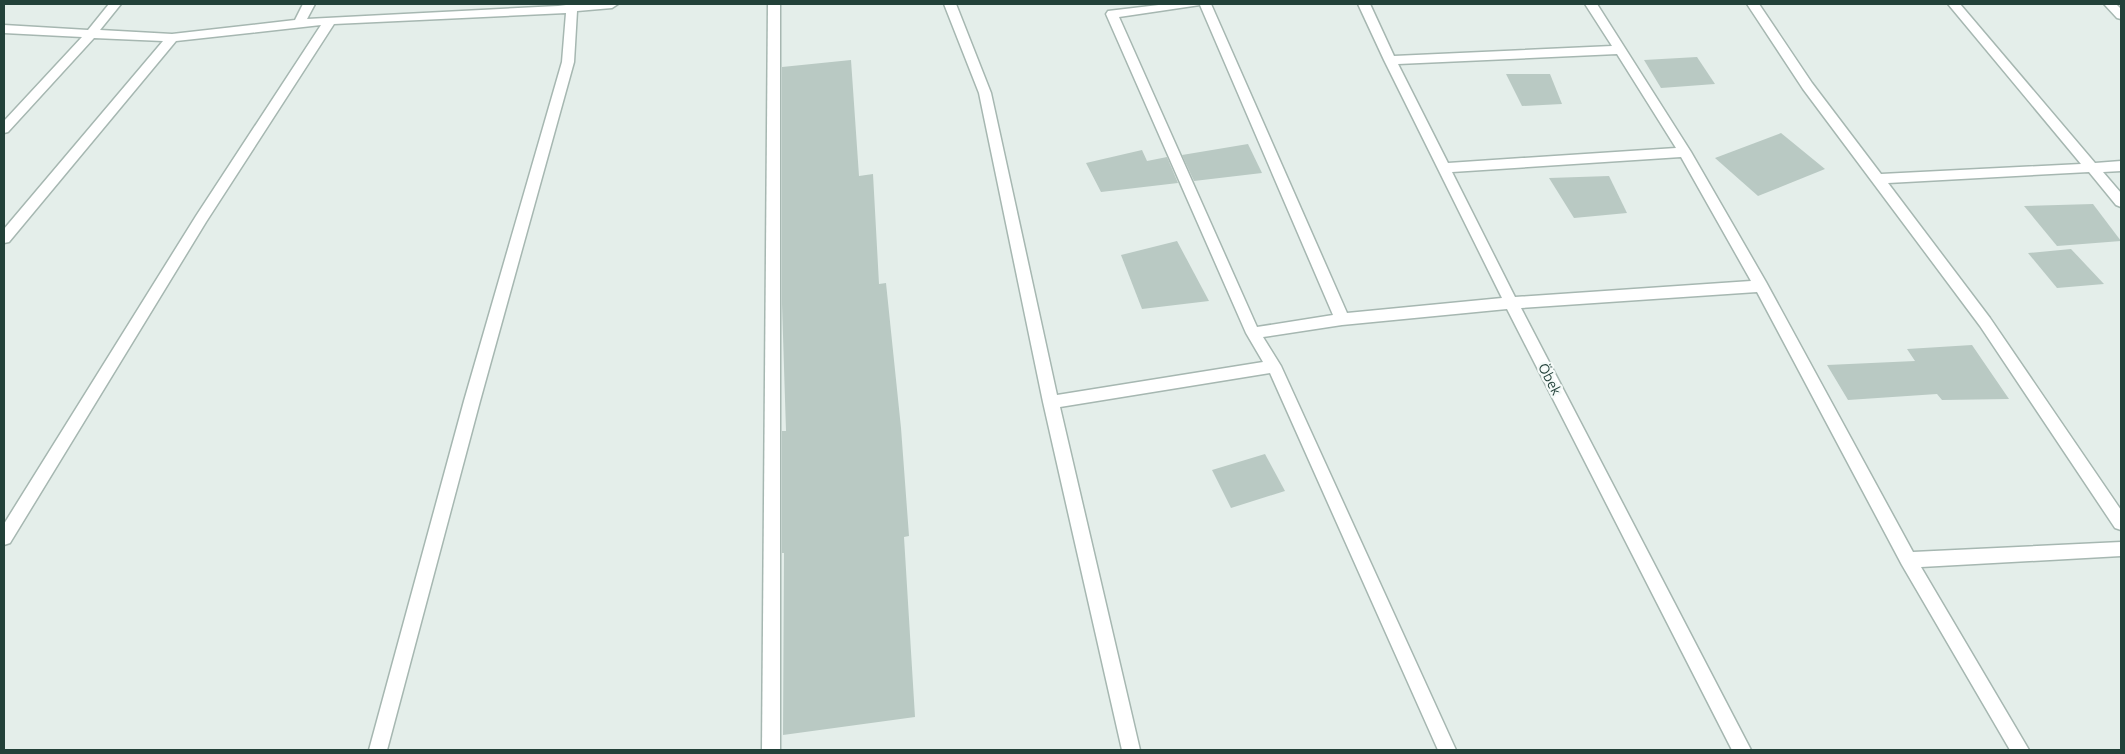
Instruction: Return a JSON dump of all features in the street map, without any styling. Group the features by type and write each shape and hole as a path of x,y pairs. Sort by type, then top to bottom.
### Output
{"street":[{"path":"4,129 90,35 115,4"},
{"path":"299,24 310,4"},
{"path":"4,29 172,38 330,20 612,4"},
{"path":"771,750 774,4"},
{"path":"950,4 985,93 1051,402 1131,750"},
{"path":"1195,4 1109,9 1253,333 1274,366 1447,750"},
{"path":"1205,4 1342,319"},
{"name":"Öbek","path":"1364,4 1511,303 1742,750"},
{"path":"1591,4 1685,152 1761,286 1908,560 2020,750"},
{"path":"1753,4 1778,44 1876,179 1985,322 2121,523"},
{"path":"1954,4 2121,202"},
{"path":"2110,4 2121,15"},
{"path":"378,750 469,411 568,62 572,6"},
{"path":"4,538 201,219 330,20"},
{"path":"4,238 172,38"},
{"path":"1390,60 1620,50"},
{"path":"1444,168 1685,152"},
{"path":"1876,179 2121,166"},
{"path":"1253,333 1342,319 1511,303 1761,286"},
{"path":"1051,402 1274,366"},
{"path":"1908,560 2121,549"}],"building":[{"path":"1697,57 1715,84 1661,88 1644,60"},
{"path":"851,60 859,176 873,174 879,284 886,283 901,428 909,536 904,537 915,717 783,735 784,553 782,553 782,431 786,431 782,304 782,67"},
{"path":"1506,74 1550,74 1562,104 1522,106"},
{"path":"1781,133 1825,169 1758,196 1715,158"},
{"path":"1248,144 1262,173 1194,181 1182,155"},
{"path":"1142,150 1147,161 1167,157 1178,183 1101,192 1086,163"},
{"path":"1609,176 1627,213 1574,218 1549,178"},
{"path":"2093,204 2121,241 2057,246 2024,206"},
{"path":"1177,241 1209,301 1142,309 1121,255"},
{"path":"2071,249 2104,284 2057,288 2028,253"},
{"path":"1972,345 2009,399 1942,400 1937,394 1848,400 1827,365 1915,361 1907,349"},
{"path":"1265,454 1285,491 1231,508 1212,470"}]}
